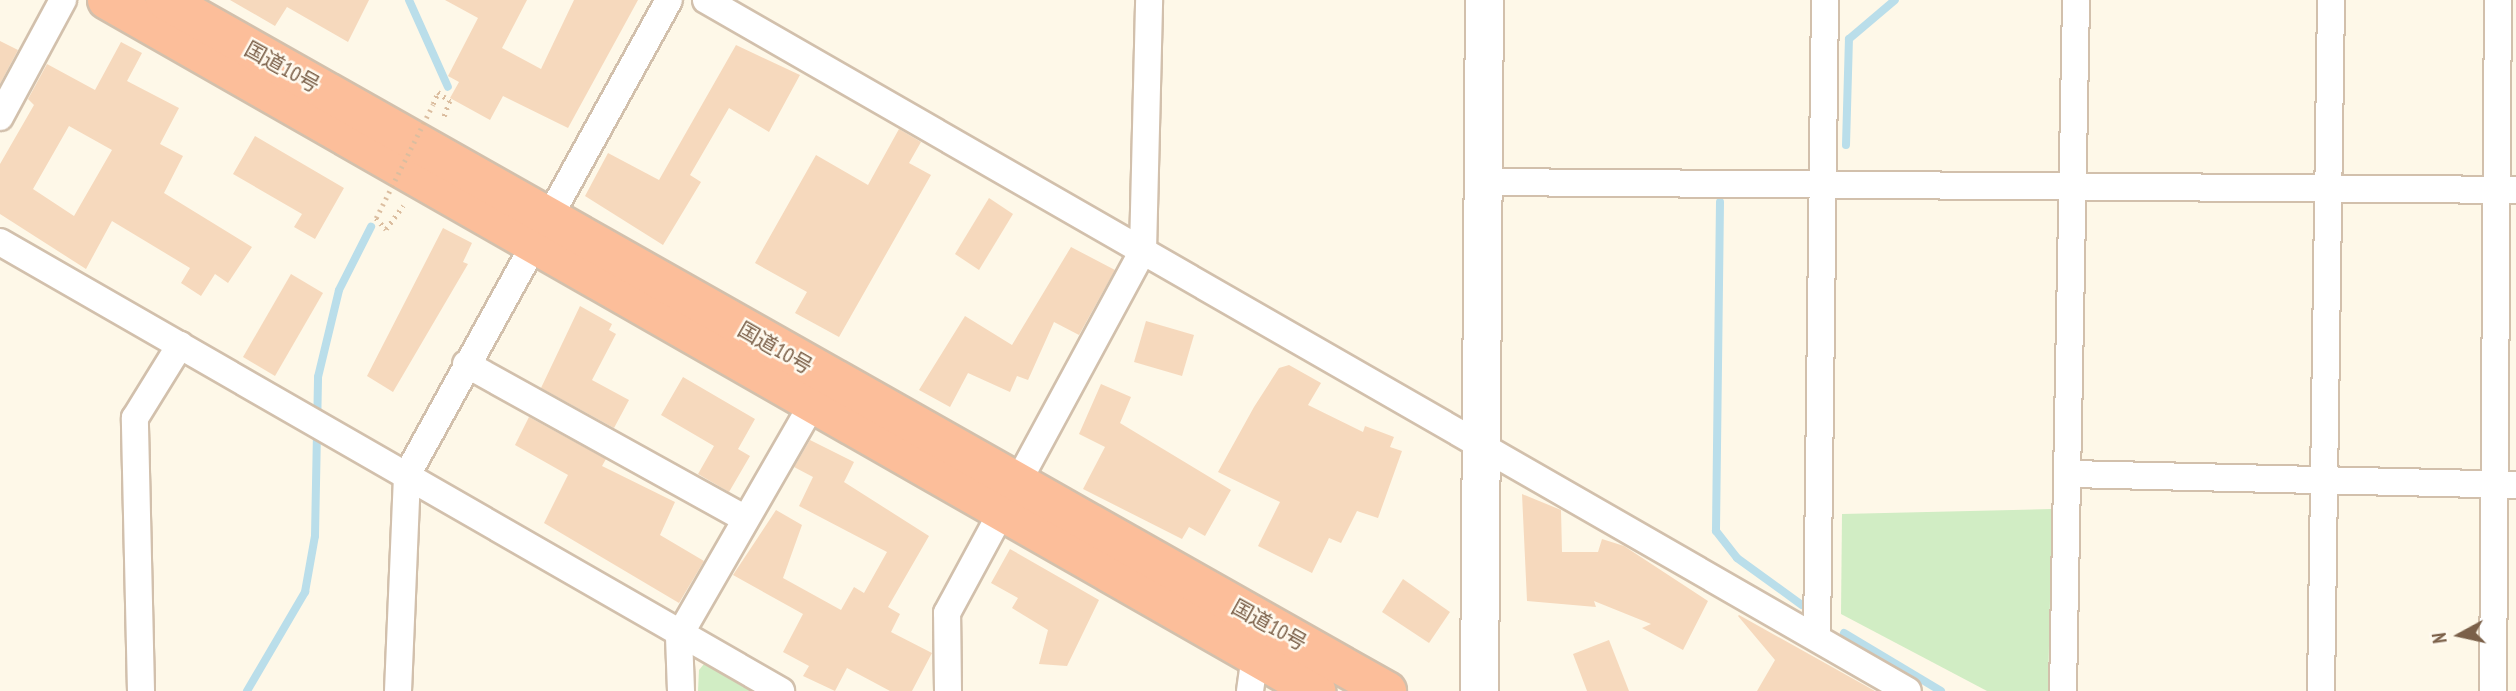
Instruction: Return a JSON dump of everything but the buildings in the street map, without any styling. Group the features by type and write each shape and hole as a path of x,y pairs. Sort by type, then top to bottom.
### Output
{"highway":[{"name":"国道10号","path":"107,0 422,179 542,232"},
{"name":"国道10号","path":"164,0 542,232 820,390 1010,497 1387,691"},
{"name":"国道10号","path":"1010,497 1252,673 1316,691"}],"street":[{"path":"0,117 63,0"},
{"path":"398,691 407,475 669,0"},
{"path":"706,0 1908,691"},
{"path":"948,691 947,613 1143,251 1149,0"},
{"path":"1479,691 1484,0"},
{"path":"1817,637 1825,0"},
{"path":"2063,691 2071,474 2076,0"},
{"path":"2321,691 2328,480 2331,0"},
{"path":"2493,691 2506,485 2505,189 2498,0"},
{"path":"1483,183 1823,180 2505,189"},
{"path":"0,242 310,417 679,636 781,691"},
{"path":"141,691 135,418 180,345"},
{"path":"466,364 744,518"},
{"path":"681,691 679,636 744,518 820,390"},
{"path":"2071,474 2506,485"}],"path":[{"path":"422,179 386,229 376,218 433,104"}],"green space":[{"path":"2052,509 2048,691 1987,691 1841,614 1842,514"},
{"path":"709,658 768,691 698,691 699,670"}],"waterway":[{"path":"409,0 448,87"},
{"path":"1846,145 1849,39 1895,0"},
{"path":"1720,202 1716,531 1737,558 1802,605"},
{"path":"247,691 305,592 315,536 318,377 339,290 371,227"},
{"path":"1844,633 1941,691"}]}
